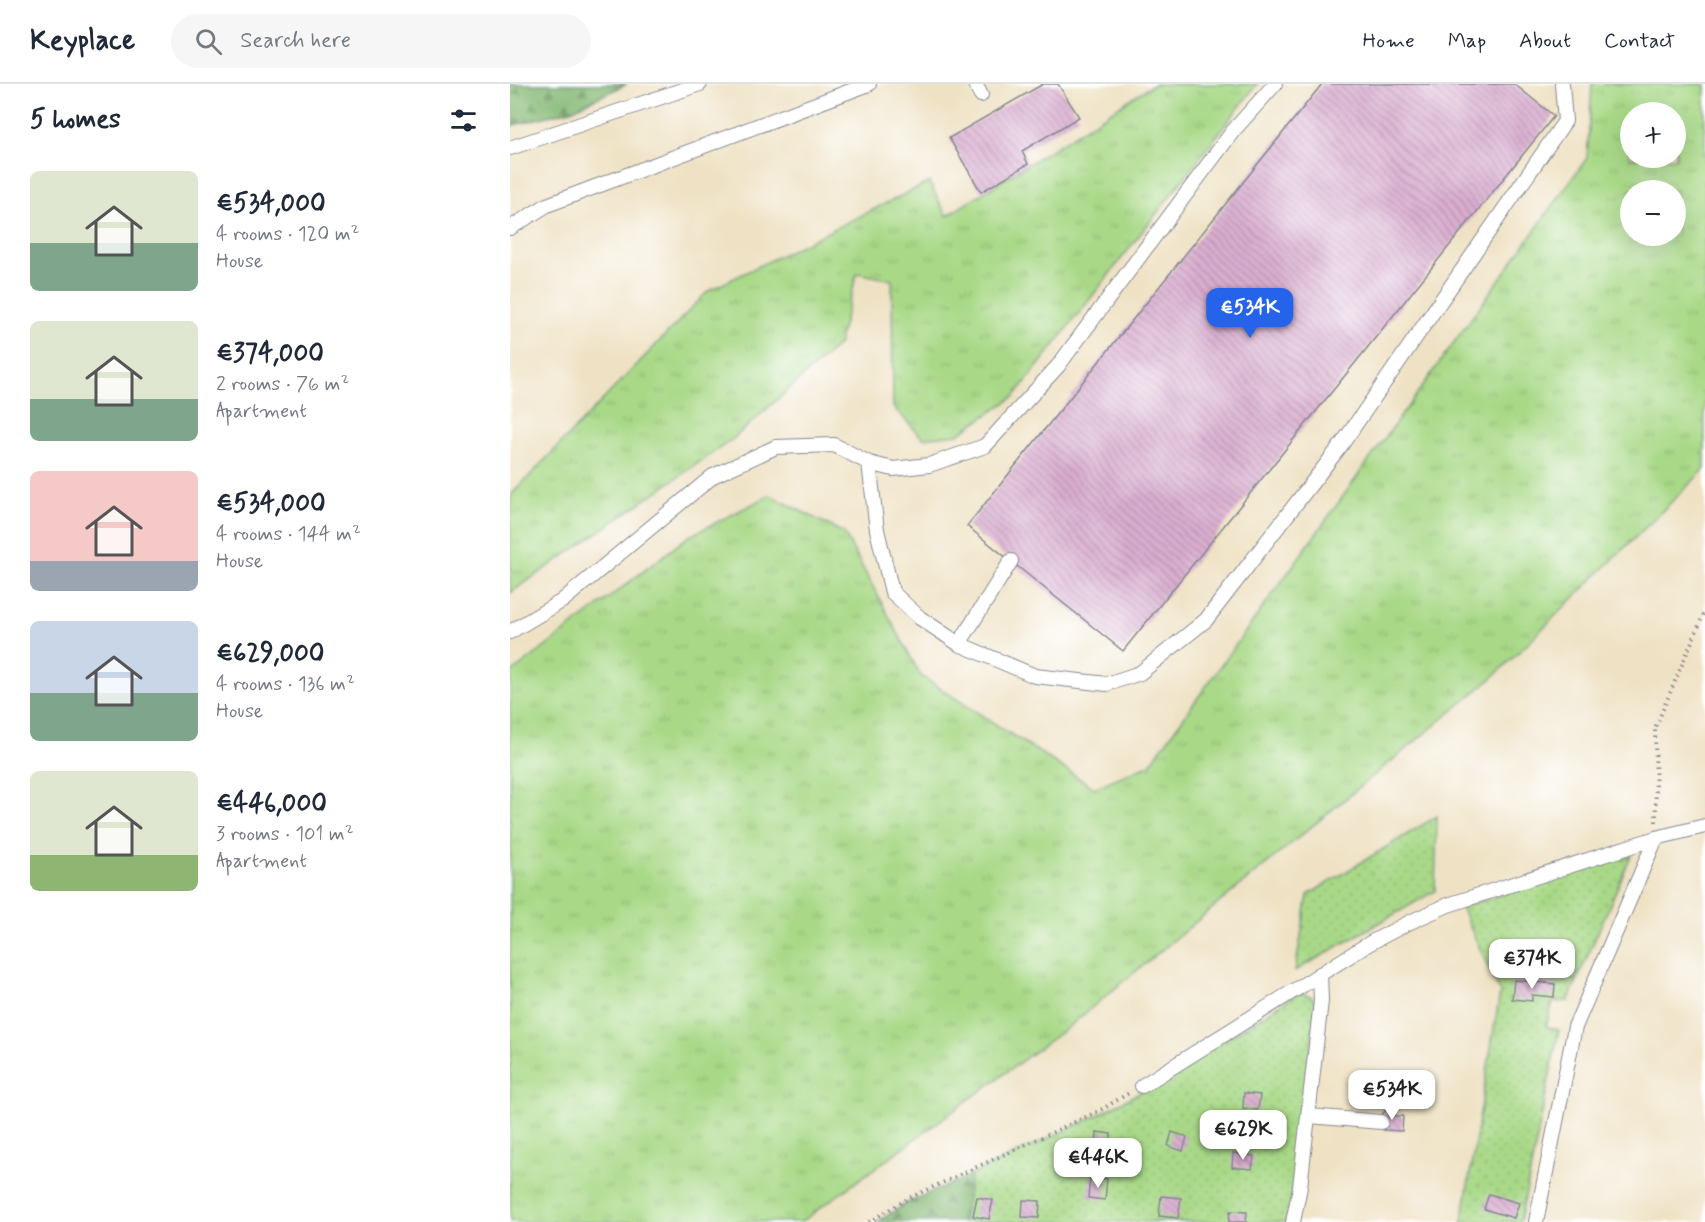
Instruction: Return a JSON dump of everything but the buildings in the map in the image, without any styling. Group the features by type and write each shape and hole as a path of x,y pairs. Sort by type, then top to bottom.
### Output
{"lane":[{"path":"510,148 700,84"},
{"path":"510,228 547,205 868,84"},
{"path":"510,632 562,601 713,476 776,447 834,445 869,463 893,469 929,465 984,446 1058,366 1233,131 1275,84"},
{"path":"869,463 877,530 892,592 920,618 959,644 1035,676 1107,684 1140,674 1206,620 1342,444 1565,121 1562,84"},
{"path":"959,644 1011,561"},
{"path":"1142,1086 1370,943 1448,905 1656,838 1705,826"},
{"path":"1536,1222 1575,1027 1656,838"},
{"path":"1293,1222 1309,1116 1321,1001 1320,974"},
{"path":"1309,1116 1382,1122"}],"path":[{"path":"1656,838 1655,728 1705,610"},
{"path":"869,1222 909,1198 1099,1111 1142,1086"}],"green space":[{"path":"510,84 627,84 571,110 510,126"},
{"path":"1154,84 1257,84 1014,397 958,434 923,438 893,407 892,280 857,273 838,345 733,439 510,593 510,496 708,291 929,182 947,216"},
{"path":"1592,84 1705,84 1705,469 1491,679 1067,1028 801,1222 510,1222 510,674 688,537 770,495 844,533 921,676 1094,788 1150,764 1587,158"},
{"path":"1437,816 1435,891 1295,971 1308,895"},
{"path":"1631,856 1568,1001 1553,1002 1546,1026 1559,1030 1520,1222 1462,1222 1500,993 1461,907"},
{"path":"1300,992 1312,997 1316,1004 1288,1222 963,1222 971,1175 1100,1114 1169,1076"},
{"path":"971,1175 963,1222 877,1222 907,1203"}]}
